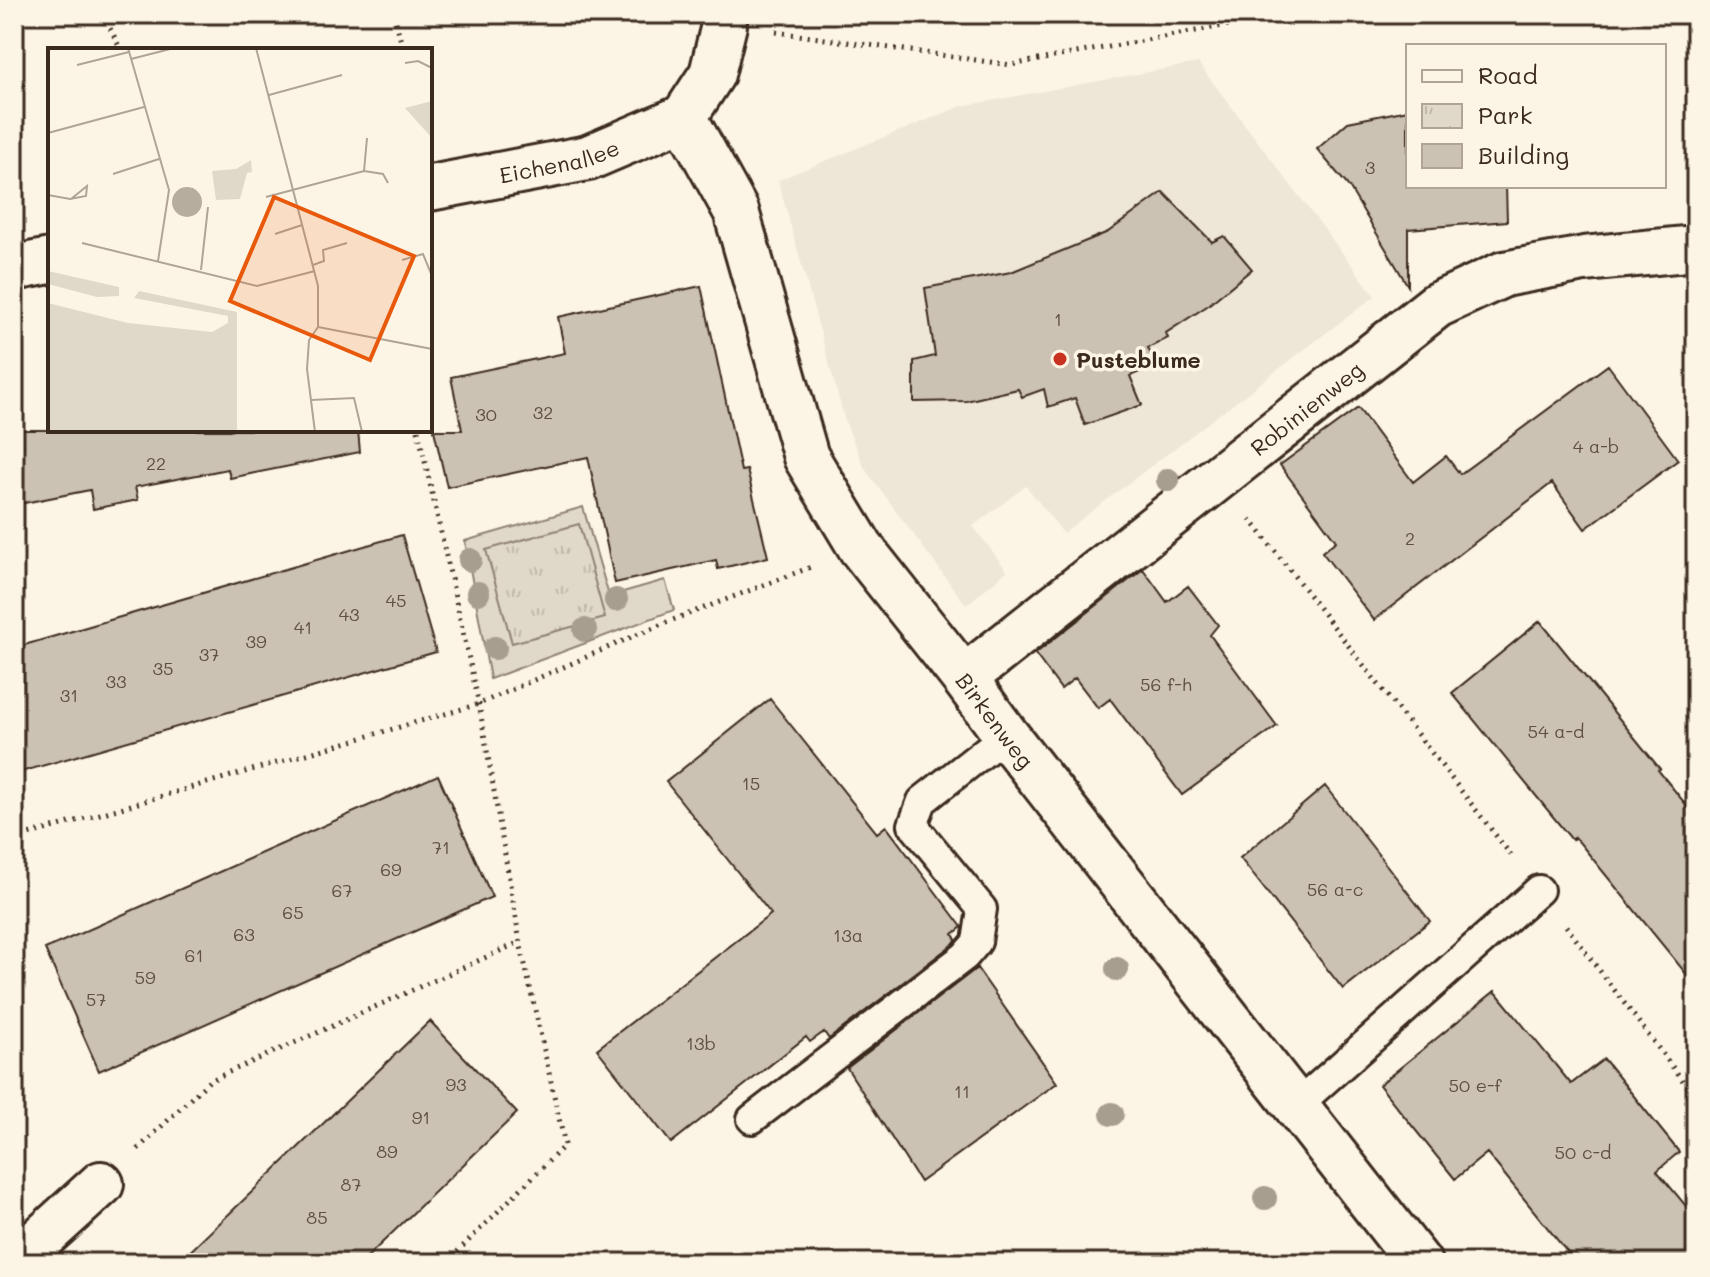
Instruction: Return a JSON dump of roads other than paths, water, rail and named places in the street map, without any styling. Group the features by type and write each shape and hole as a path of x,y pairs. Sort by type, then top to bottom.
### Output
{"street":[{"path":"684,117 712,74 723,20"},
{"name":"Eichenallee","path":"432,188 588,158 684,117"},
{"name":"Birkenweg","path":"684,117 736,211 806,457 861,548 1419,1263"},
{"name":"Robinienweg","path":"964,678 1437,305 1504,274 1584,259 1696,248"},
{"path":"14,268 48,261"},
{"path":"14,1263 101,1184"}],"lane":[{"path":"752,1119 965,956 977,942 982,909 913,825 922,801 1006,735"},
{"path":"1296,1106 1539,890"}],"place":[{"name":"Pusteblume","path":"1060,359"}]}
